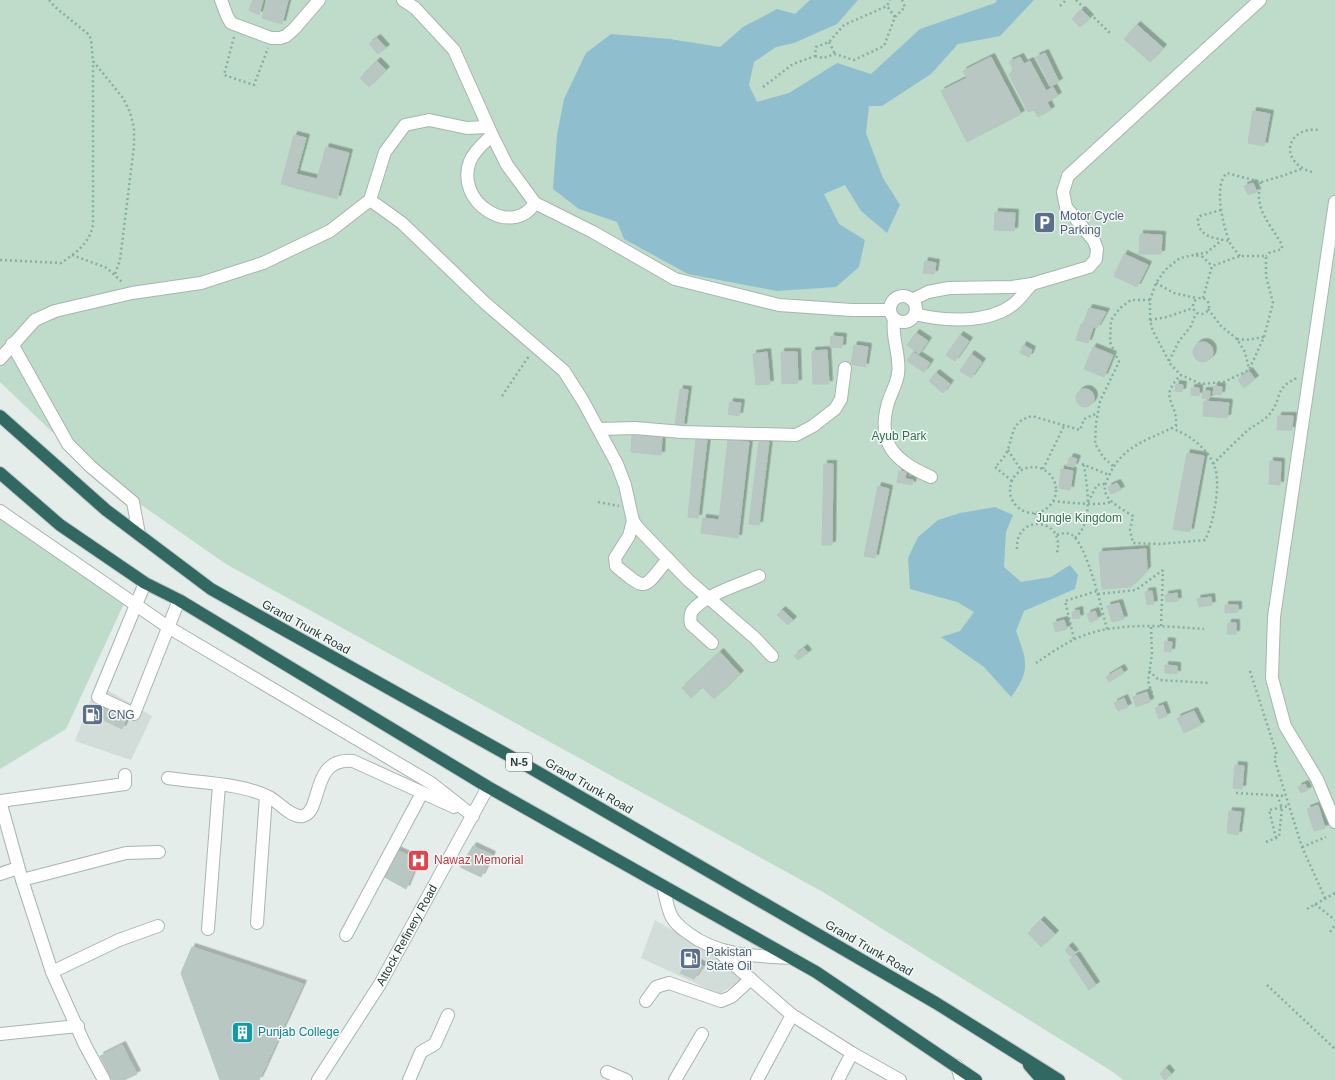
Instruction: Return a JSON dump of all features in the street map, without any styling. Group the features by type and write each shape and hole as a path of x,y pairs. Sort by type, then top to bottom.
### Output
{"highway":[{"name":"Grand Trunk Road","path":"0,416 106,510 211,589 522,763 936,1003 1059,1080"},
{"path":"0,473 60,525 145,583 178,600 488,787 816,972 976,1080"},
{"path":"1024,1058 1042,1080"}],"street":[{"path":"222,0 231,23 271,38 286,36 319,0"},
{"path":"403,0 415,8 454,50 489,131 507,165 535,204 593,232 675,279 779,305 852,310 892,315 903,323 912,318 915,314 916,309 912,300 902,296 893,300 892,315 893,334 898,364 898,374 888,404 886,418 887,441 893,454 898,459 913,469 931,477"},
{"path":"912,300 928,292 949,288 1012,287 1032,284 1089,267 1096,259 1097,249 1094,241 1066,207 1063,192 1068,176 1260,0"},
{"path":"0,359 35,320 55,311 132,293 201,283 263,263 330,231 370,200 385,152 405,125 429,120 489,131"},
{"path":"489,131 470,160 466,172 467,187 482,206 488,211 500,216 518,218 529,213 535,204"},
{"path":"370,200 402,223 484,302 535,348 564,371 599,430 617,464 625,485 633,521 629,536 615,558 616,566 637,584 642,585 647,584 668,559"},
{"path":"1335,202 1274,617 1272,678 1285,726 1317,779 1335,822"},
{"path":"915,314 938,320 955,321 994,314 1011,306 1032,284"},
{"path":"12,344 68,444 91,467 133,502 139,534"},
{"path":"599,430 635,428 728,434 796,435 813,426 835,409 841,399 845,368"},
{"path":"0,511 168,627 430,783 474,816"},
{"path":"633,521 668,559 708,598 772,656"},
{"path":"712,643 691,624 690,617 693,611 708,598 760,576"},
{"path":"145,583 98,697 134,714 178,600"},
{"path":"168,778 251,790 266,796 294,814 303,816 309,812 324,773 334,764 342,760 353,761 474,816"},
{"path":"104,1080 52,972 20,874 0,801 125,784 125,775"},
{"path":"208,929 219,785"},
{"name":"Attock Refinery Road","path":"318,1080 380,984 474,816 488,787"},
{"path":"346,935 422,793"},
{"path":"257,922 266,796"},
{"path":"0,874 20,874 126,853 159,852"},
{"path":"663,886 670,913 677,925 694,938 716,949 792,1015 852,1053 900,1080"},
{"path":"52,972 120,940 158,926"},
{"path":"716,949 752,956 792,958"},
{"path":"646,1001 656,987 669,983 721,1001 730,997 751,979"},
{"path":"757,1080 792,1015"},
{"path":"409,1080 421,1052 435,1044 448,1016"},
{"path":"0,1034 78,1026"},
{"path":"674,1080 702,1034"},
{"path":"838,1080 852,1053"},
{"path":"957,1066 961,1080"},
{"path":"607,1072 626,1080"}],"path":[{"path":"0,260 61,263 72,255 87,240 93,229 92,39 49,0"},
{"path":"815,56 816,48 829,42 844,25 887,6 890,0"},
{"path":"763,87 793,64 815,56 823,58 835,54 854,60 884,46 895,17 905,7 902,0"},
{"path":"1060,6 1066,0"},
{"path":"1076,0 1111,34"},
{"path":"887,6 895,17"},
{"path":"238,26 224,75 254,85 271,38"},
{"path":"829,42 835,54"},
{"path":"93,61 124,98 130,112 134,128 134,146 120,260 115,274"},
{"path":"1312,172 1301,169 1294,162 1291,154 1293,141 1302,131 1310,129 1319,130"},
{"path":"1240,256 1229,241 1221,210 1220,180 1227,173 1261,182 1301,169"},
{"path":"1212,266 1240,256 1266,256 1269,253 1282,249 1282,245 1259,205 1258,194 1261,182"},
{"path":"1221,210 1200,216 1198,219 1199,228 1206,235 1229,241"},
{"path":"1223,240 1206,253 1194,254 1180,258 1165,270 1156,283 1150,300 1150,320 1153,331 1169,362 1181,375 1201,384 1224,382 1249,370 1264,337 1273,303 1266,276 1266,256"},
{"path":"1194,254 1203,257 1212,266"},
{"path":"72,255 88,262 99,264 115,274 132,293"},
{"path":"1204,298 1212,266"},
{"path":"1156,283 1174,292 1197,299 1204,298"},
{"path":"1204,298 1208,303 1208,309 1221,326 1237,338 1245,352 1249,370"},
{"path":"1196,313 1193,308 1193,303 1197,299"},
{"path":"1113,466 1104,458 1095,444 1100,401 1119,362 1110,342 1111,320 1120,308 1132,300 1150,300"},
{"path":"1150,320 1167,317 1193,308"},
{"path":"1196,313 1203,314 1208,309"},
{"path":"1169,362 1179,341 1191,326 1196,313"},
{"path":"1237,338 1246,340 1264,337"},
{"path":"502,396 535,348"},
{"path":"1171,428 1185,434 1199,444 1215,468 1216,486 1211,529 1205,540 1160,544 1133,543 1130,530 1133,516 1112,501 1105,493 1105,484 1113,466 1124,452 1171,428 1176,426 1177,415 1168,395 1171,385 1181,375"},
{"path":"1213,464 1250,430 1268,417 1274,410 1278,393 1289,382 1310,375"},
{"path":"1012,481 995,467 1008,450 1013,429 1026,418 1040,418 1080,430 1084,419 1098,413"},
{"path":"1043,469 1064,426"},
{"path":"1008,450 1021,470"},
{"path":"1075,538 1082,531 1085,524 1087,504 1083,464 1109,475"},
{"path":"1036,466 1043,469 1049,473 1056,486 1053,501 1042,511 1035,513 1020,508 1011,496 1012,481 1021,470 1036,466"},
{"path":"1087,504 1097,486 1105,484"},
{"path":"1053,501 1087,504 1106,503 1112,501"},
{"path":"598,502 611,506 629,504"},
{"path":"1035,513 1036,523"},
{"path":"1017,549 1016,542 1023,529 1036,523 1050,527 1057,535 1059,546 1057,553"},
{"path":"1057,535 1069,534 1075,538 1082,549 1097,592 1107,629"},
{"path":"1074,639 1065,601 1097,592 1136,590 1163,570 1161,626"},
{"path":"1036,663 1074,639 1107,629 1161,626 1204,629"},
{"path":"1151,627 1152,654 1148,681 1153,698"},
{"path":"1149,671 1159,680 1209,683"},
{"path":"1250,671 1277,755 1274,758 1302,847 1325,898"},
{"path":"1236,793 1286,796"},
{"path":"1266,842 1279,837 1282,808 1277,795"},
{"path":"1276,838 1269,810 1289,806"},
{"path":"1274,829 1280,828"},
{"path":"1302,847 1326,838"},
{"path":"1307,909 1335,893"},
{"path":"1315,904 1335,920"},
{"path":"1330,932 1335,925"},
{"path":"1267,985 1335,1049"}],"shaded area":[{"path":"97,684 152,716 131,760 75,741"},
{"path":"655,920 739,968 742,980 719,994 641,958"}],"green space":[{"name":"Ayub Park","path":"0,0 1335,0 1335,1080 1123,1080 1113,1072 823,892 226,564 94,472 0,382"},
{"path":"0,512 126,599 66,729 0,769"}],"water":[{"path":"810,0 858,0 837,24 794,43 776,47 754,62 749,85 757,102 789,93 837,63 871,74 920,29 995,3 997,0 1034,0 1000,36 958,44 931,74 882,106 869,106 866,133 883,178 900,205 887,233 861,211 845,185 824,194 839,224 865,240 859,267 836,287 777,291 688,274 624,239 617,222 579,209 553,189 557,135 564,99 586,53 611,34 670,39 720,47 743,27 777,9 795,14"},
{"path":"995,507 1013,515 1006,532 1004,567 1021,582 1051,577 1070,565 1078,575 1075,589 1024,611 1016,631 1025,658 1024,672 1022,680 1011,697 984,667 941,637 960,631 974,612 957,602 910,589 908,558 918,537 938,520 960,513"}],"building":[{"path":"253,0 263,0 259,15 249,10"},
{"path":"268,0 288,0 282,24 262,18"},
{"path":"1082,10 1090,18 1080,27 1072,19"},
{"path":"1137,25 1163,48 1150,62 1124,39"},
{"path":"377,38 386,48 378,54 369,44"},
{"path":"1045,53 1059,82 1051,86 1036,57"},
{"path":"991,57 1021,114 967,142 941,91 967,78 963,71"},
{"path":"1020,57 1024,64 1030,61 1046,91 1053,87 1058,96 1047,102 1051,110 1038,117 1034,110 1028,112 1009,74 1014,71 1009,62"},
{"path":"377,61 386,70 369,87 360,78"},
{"path":"1253,111 1270,114 1264,146 1248,143"},
{"path":"294,135 306,138 296,174 317,179 326,147 349,153 337,199 281,184"},
{"path":"1253,183 1257,192 1248,195 1244,186"},
{"path":"995,212 1015,213 1014,231 994,230"},
{"path":"1140,234 1162,235 1161,254 1139,254"},
{"path":"1124,254 1148,265 1137,287 1114,276"},
{"path":"925,261 936,263 934,274 923,273"},
{"path":"1089,308 1106,312 1097,328 1083,324"},
{"path":"1081,324 1093,328 1088,343 1076,340"},
{"path":"916,333 928,341 919,354 907,345"},
{"path":"960,335 969,341 955,361 946,355"},
{"path":"831,336 843,337 842,348 830,347"},
{"path":"1203,342 1210,345 1213,352 1210,359 1203,362 1196,359 1193,352 1196,345"},
{"path":"854,345 868,347 865,367 851,364"},
{"path":"1023,345 1032,350 1029,357 1020,353"},
{"path":"1093,347 1113,355 1104,377 1084,369"},
{"path":"827,350 829,384 813,384 812,351"},
{"path":"767,352 770,384 756,385 753,354"},
{"path":"781,352 797,352 798,383 782,384"},
{"path":"913,352 930,363 924,372 907,361"},
{"path":"971,354 982,362 971,378 960,371"},
{"path":"1249,371 1255,379 1244,388 1238,380"},
{"path":"936,373 950,384 943,393 929,381"},
{"path":"1176,384 1183,385 1182,392 1175,391"},
{"path":"1214,386 1222,387 1221,395 1213,394"},
{"path":"1191,388 1199,388 1199,396 1191,395"},
{"path":"680,389 688,390 683,427 675,426"},
{"path":"1085,389 1091,392 1094,398 1091,404 1085,407 1079,404 1076,398 1079,392"},
{"path":"1203,391 1210,391 1209,399 1202,398"},
{"path":"1204,401 1229,403 1227,418 1203,416"},
{"path":"730,402 741,403 739,416 728,414"},
{"path":"1278,416 1293,416 1292,430 1277,430"},
{"path":"632,433 662,435 661,455 631,452"},
{"path":"696,439 707,440 698,518 688,517"},
{"path":"728,440 749,442 738,538 701,533 703,518 719,520"},
{"path":"759,441 769,442 759,525 749,524"},
{"path":"1187,453 1204,456 1190,532 1173,529"},
{"path":"1070,457 1077,459 1074,467 1067,466"},
{"path":"1270,461 1281,462 1280,485 1269,484"},
{"path":"824,464 833,464 832,545 822,545"},
{"path":"1061,469 1073,471 1070,490 1059,488"},
{"path":"899,471 906,472 905,479 913,480 912,485 897,482"},
{"path":"1117,483 1121,490 1111,494 1108,487"},
{"path":"878,486 889,489 875,558 864,556"},
{"path":"1146,549 1147,570 1131,587 1102,589 1099,552"},
{"path":"1152,591 1154,604 1147,605 1145,592"},
{"path":"1177,593 1178,601 1166,602 1165,595"},
{"path":"1211,597 1212,605 1199,607 1197,599"},
{"path":"1119,603 1124,619 1112,622 1107,606"},
{"path":"1225,605 1238,605 1238,612 1225,613"},
{"path":"782,610 793,620 788,625 777,615"},
{"path":"1079,610 1080,618 1073,619 1072,612"},
{"path":"1095,611 1098,619 1090,622 1087,614"},
{"path":"1064,620 1067,629 1056,632 1053,623"},
{"path":"1228,623 1236,623 1236,634 1227,634"},
{"path":"1165,641 1172,642 1171,652 1164,651"},
{"path":"804,648 808,653 798,660 794,656"},
{"path":"720,652 740,674 714,699 702,687 691,698 682,688"},
{"path":"1165,665 1177,666 1177,674 1165,673"},
{"path":"1121,668 1124,673 1109,682 1106,677"},
{"path":"1147,692 1150,702 1136,707 1133,697"},
{"path":"1124,698 1128,707 1118,711 1114,703"},
{"path":"99,702 127,718 122,729 93,715"},
{"path":"1163,705 1167,716 1159,719 1155,708"},
{"path":"1194,711 1201,725 1184,733 1177,718"},
{"path":"1235,765 1244,766 1242,789 1233,788"},
{"path":"1305,784 1308,790 1301,793 1298,787"},
{"path":"1318,805 1325,828 1314,831 1307,809"},
{"path":"1229,811 1241,812 1238,835 1227,833"},
{"path":"473,846 492,855 481,877 460,867"},
{"path":"394,849 418,860 406,889 381,875"},
{"path":"1041,920 1055,934 1041,947 1028,933"},
{"path":"1069,946 1075,953 1070,956 1065,950"},
{"name":"Punjab College","path":"192,947 303,984 259,1080 220,1080 181,973"},
{"path":"1076,955 1096,985 1089,990 1069,960"},
{"path":"691,959 703,966 694,979 680,973"},
{"path":"122,1045 137,1074 124,1080 112,1080 100,1056"},
{"path":"1166,1068 1171,1074 1165,1080 1160,1074"}],"place":[{"name":"Motor Cycle Parking","path":"1044,223"},
{"name":"CNG","path":"93,715"},
{"name":"Nawaz Memorial","path":"418,860"},
{"name":"Pakistan State Oil","path":"691,959"},
{"name":"Punjab College","path":"242,1032"}],"park label":[{"name":"Jungle Kingdom","path":"1079,518"}]}
